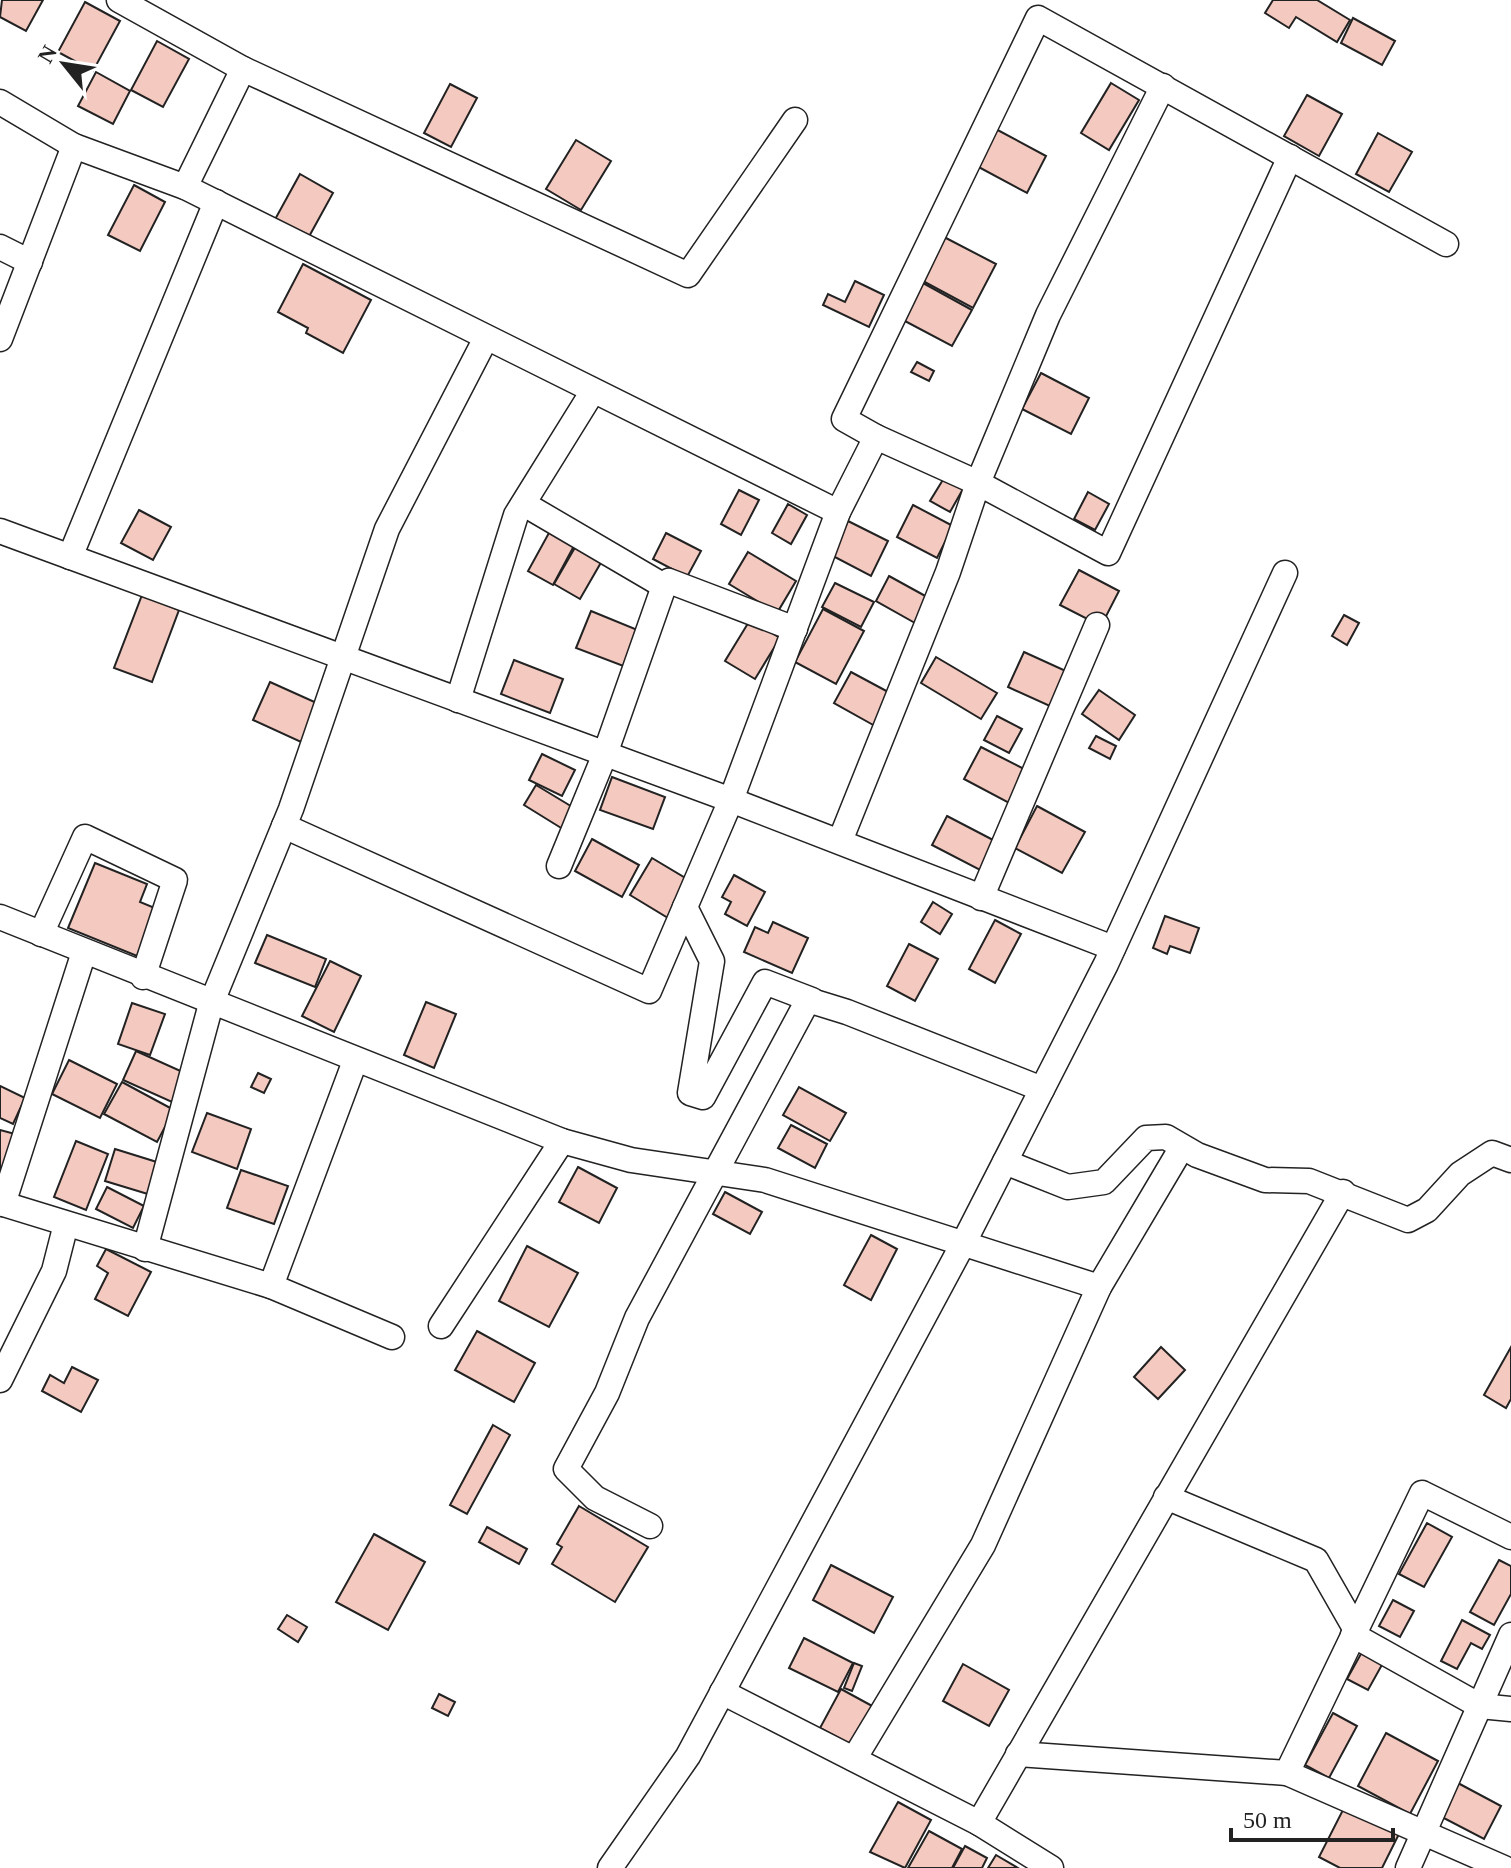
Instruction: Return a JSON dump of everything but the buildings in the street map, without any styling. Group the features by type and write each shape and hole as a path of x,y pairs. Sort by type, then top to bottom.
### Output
{"street":[{"path":"119,0 243,69 688,275 795,120"},
{"path":"1290,157 1108,553 978,483 876,437 844,419 1038,18 1163,86 1446,244"},
{"path":"185,187 243,69"},
{"path":"840,841 948,572 978,483 1048,315 1163,86"},
{"path":"0,102 74,146 185,187 838,512"},
{"path":"0,339 74,146"},
{"path":"70,557 216,202"},
{"path":"0,247 30,262"},
{"path":"145,1249 211,1004 284,826 387,529 486,338"},
{"path":"458,700 516,515 593,391"},
{"path":"284,826 649,991 731,800 838,512 876,437"},
{"path":"524,504 664,586"},
{"path":"0,531 731,800 1113,948"},
{"path":"610,1868 688,1756 964,1242 1113,948 1285,573"},
{"path":"559,866 605,754 664,586 669,581 795,629"},
{"path":"981,898 1097,625"},
{"path":"41,934 85,837 175,880 143,977"},
{"path":"685,907 712,961 690,1093 703,1097 765,982 1042,1089"},
{"path":"0,917 143,977 562,1141 631,1160 765,1180 1099,1287"},
{"path":"84,952 1,1204 271,1286 392,1337"},
{"path":"650,1526 595,1498 566,1469 607,1393 637,1318 713,1173 791,1025 808,1000 812,1000"},
{"path":"271,1286 355,1061"},
{"path":"1005,1162 1068,1187 1104,1182 1146,1138 1166,1137 1231,1170 1265,1180 1309,1181 1408,1220 1427,1210 1460,1174 1492,1153 1511,1160"},
{"path":"441,1326 562,1141"},
{"path":"854,1759 983,1545 1099,1287 1182,1147"},
{"path":"979,1823 1343,1192"},
{"path":"2,1373 54,1271 66,1224"},
{"path":"1287,1773 1422,1493 1511,1537"},
{"path":"1166,1497 1316,1560 1355,1633 1480,1706 1511,1709"},
{"path":"1408,1868 1511,1635"},
{"path":"722,1692 979,1823 1051,1868"},
{"path":"1018,1754 1287,1773 1504,1868"}]}
